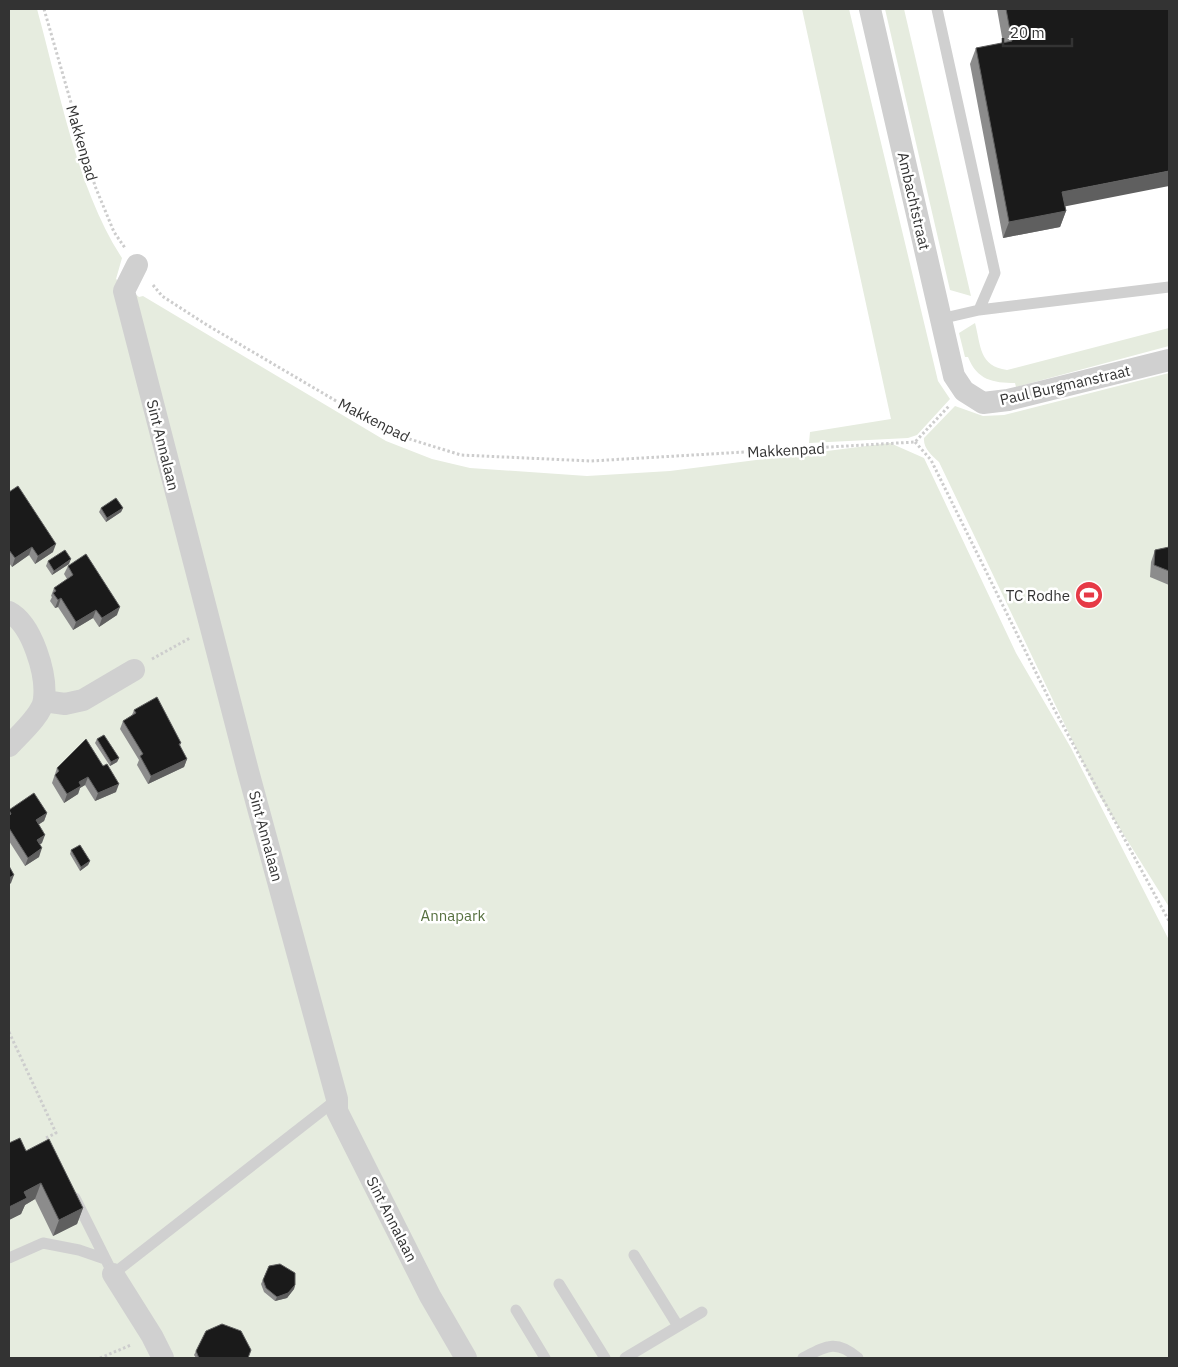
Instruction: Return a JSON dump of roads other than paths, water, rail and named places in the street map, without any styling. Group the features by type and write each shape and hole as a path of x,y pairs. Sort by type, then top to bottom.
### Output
{"street":[{"name":"Ambachtstraat","path":"870,9 954,376 964,391"},
{"name":"Sint Annalaan","path":"137,265 124,292 211,630 337,1099 337,1111 430,1296 466,1358"},
{"name":"Paul Burgmanstraat","path":"964,391 984,402 1008,400 1169,360"},
{"path":"9,612 16,616 28,631 39,659 44,700 30,723 9,746"},
{"path":"44,700 65,704 83,700 134,670"},
{"path":"109,1266 152,1336 163,1358"}],"lane":[{"path":"937,9 995,273 979,310"},
{"path":"940,319 979,310 1169,287"},
{"path":"109,1266 337,1099"},
{"path":"71,1190 109,1266"},
{"path":"9,1258 44,1243 79,1250 109,1266"},
{"path":"634,1255 678,1326"},
{"path":"559,1284 605,1358"},
{"path":"516,1310 545,1358"},
{"path":"625,1358 702,1312"},
{"path":"803,1358 827,1345 846,1348 858,1358"}],"place":[{"name":"TC Rodhe","path":"1089,595"}],"park label":[{"name":"Annapark","path":"453,915"}]}
